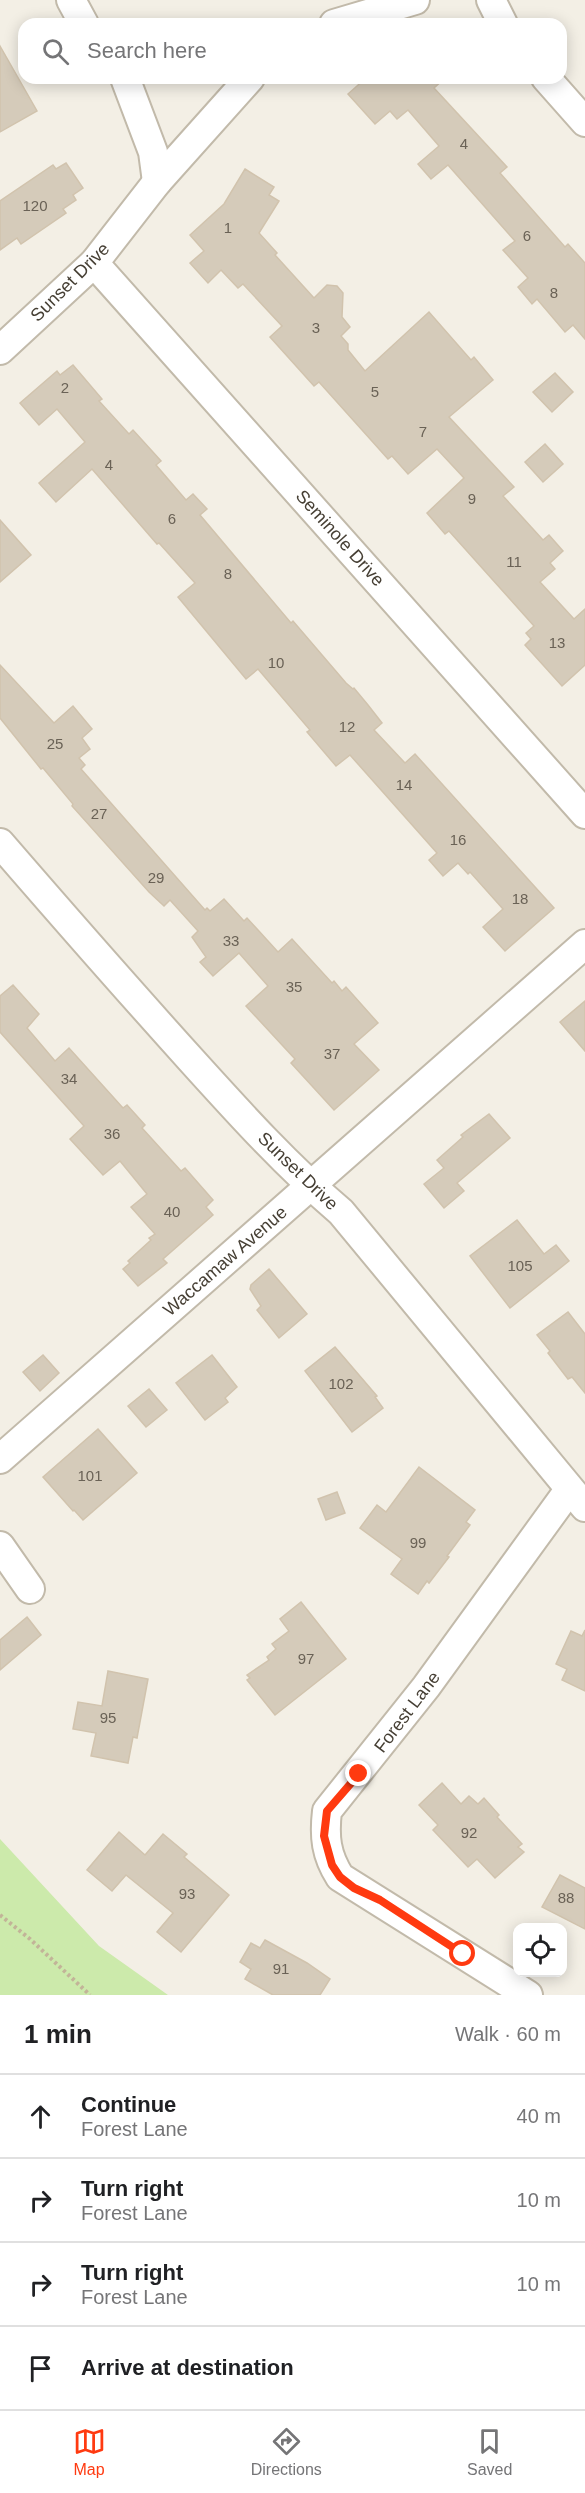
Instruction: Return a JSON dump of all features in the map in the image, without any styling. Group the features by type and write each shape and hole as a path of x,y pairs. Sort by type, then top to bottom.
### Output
{"street":[{"path":"71,0 81,18"},
{"path":"354,18 415,0"},
{"path":"491,0 500,18"},
{"path":"127,84 153,152 157,182"},
{"name":"Sunset Drive","path":"0,350 94,263 157,182 245,84"},
{"path":"551,84 585,122"},
{"name":"Seminole Drive","path":"94,263 585,814"},
{"name":"Sunset Drive","path":"0,843 129,992 257,1132 310,1186 340,1212 577,1499"},
{"name":"Waccamaw Avenue","path":"0,1459 585,944"},
{"name":"Forest Lane","path":"528,1995 380,1900 347,1883 332,1865 324,1836 327,1811 577,1499"},
{"path":"0,1546 30,1588"}],"path":[{"path":"0,1916 30,1939 90,1995"}],"green space":[{"path":"0,1839 99,1946 168,1995 0,1995"}],"building":[{"path":"0,46 18,78 18,84 22,84 37,111 0,132"},
{"path":"359,84 438,84 434,88 507,167 500,173 565,247 568,244 585,263 585,339 573,325 565,332 537,299 532,304 518,287 528,278 503,250 515,241 448,165 431,179 418,164 439,146 408,110 397,119 390,111 375,124 348,94"},
{"path":"66,163 83,188 73,195 76,200 63,209 66,213 21,244 17,238 0,250 0,201 53,165 56,169"},
{"path":"245,169 274,187 269,195 279,201 259,233 277,253 275,255 314,298 327,285 337,286 343,293 342,317 350,327 341,336 348,344 348,350 365,371 429,312 471,360 474,357 493,380 449,417 514,487 503,496 543,540 549,535 563,551 550,563 555,569 540,582 574,619 585,609 585,665 562,686 525,645 531,639 526,633 534,626 449,531 445,534 427,513 464,478 437,449 408,474 392,456 388,459 319,382 314,386 270,337 282,326 243,284 238,288 221,270 208,283 190,263 204,251 190,235 224,204"},
{"path":"73,365 102,399 99,401 129,434 133,430 161,461 156,465 186,500 193,494 207,509 200,515 291,623 293,621 346,683 354,688 382,723 374,730 405,763 415,754 554,908 505,951 483,927 503,909 470,872 468,874 458,863 443,876 429,860 437,853 350,755 336,766 307,732 310,730 258,669 246,679 178,597 195,583 159,543 157,544 92,469 56,502 39,483 85,442 57,409 39,425 20,403 57,371 60,375"},
{"path":"555,373 573,392 552,412 533,392"},
{"path":"545,444 563,464 543,482 525,462"},
{"path":"0,520 31,555 0,582"},
{"path":"0,665 54,723 73,706 92,729 82,738 90,749 79,758 85,765 81,769 205,910 207,908 210,911 224,899 244,921 247,918 278,952 292,939 332,983 334,981 342,991 346,987 378,1023 354,1044 379,1070 334,1110 291,1063 295,1059 246,1006 268,986 239,953 213,976 200,962 206,957 192,937 198,931 170,900 164,906 149,892 72,806 73,804 0,718"},
{"path":"13,985 39,1014 27,1028 55,1061 69,1048 123,1108 127,1105 145,1125 142,1128 181,1171 185,1168 213,1200 206,1207 213,1215 163,1259 167,1263 138,1286 123,1269 155,1234 131,1207 147,1194 120,1161 103,1175 70,1139 84,1126 0,1032 0,996"},
{"path":"585,1001 585,1051 560,1022"},
{"path":"489,1114 510,1138 457,1183 464,1191 444,1208 424,1184 444,1168 437,1160 463,1137 461,1135"},
{"path":"517,1220 544,1254 556,1245 569,1261 510,1308 470,1256"},
{"path":"269,1269 307,1314 279,1338 257,1310 261,1306 250,1289 251,1285"},
{"path":"568,1312 585,1334 585,1393 572,1377 568,1379 537,1335"},
{"path":"335,1347 377,1396 375,1397 383,1408 352,1432 305,1371"},
{"path":"43,1355 59,1373 40,1391 23,1372"},
{"path":"212,1355 237,1387 225,1398 228,1402 205,1420 176,1383"},
{"path":"149,1389 167,1410 146,1427 128,1406"},
{"path":"98,1429 137,1473 83,1520 43,1477"},
{"path":"419,1467 475,1510 466,1522 470,1525 447,1556 449,1557 418,1594 391,1574 402,1559 360,1528 377,1505 386,1512"},
{"path":"337,1492 345,1513 326,1520 318,1499"},
{"path":"301,1602 346,1659 275,1715 247,1680 250,1678 247,1675 269,1660 267,1657 276,1649 272,1644 289,1631 280,1619"},
{"path":"27,1617 41,1635 0,1670 0,1640"},
{"path":"585,1630 585,1691 562,1680 567,1669 556,1664 571,1631 582,1636"},
{"path":"108,1671 148,1679 137,1738 133,1737 128,1763 91,1756 96,1733 73,1729 78,1702 102,1706"},
{"path":"442,1783 461,1804 469,1796 478,1804 484,1798 499,1815 497,1817 522,1844 518,1847 524,1852 495,1878 477,1859 468,1867 433,1830 438,1825 419,1805"},
{"path":"119,1832 145,1855 163,1834 187,1854 184,1857 229,1895 181,1952 157,1932 173,1913 126,1875 112,1891 87,1870"},
{"path":"560,1875 585,1888 585,1929 542,1907"},
{"path":"265,1940 307,1963 330,1979 320,1995 273,1995 245,1979 251,1969 240,1962 251,1943 260,1948"}],"route":[{"path":"359,1774 327,1811 324,1836 332,1865 340,1877 354,1888 380,1900 463,1954"}]}
